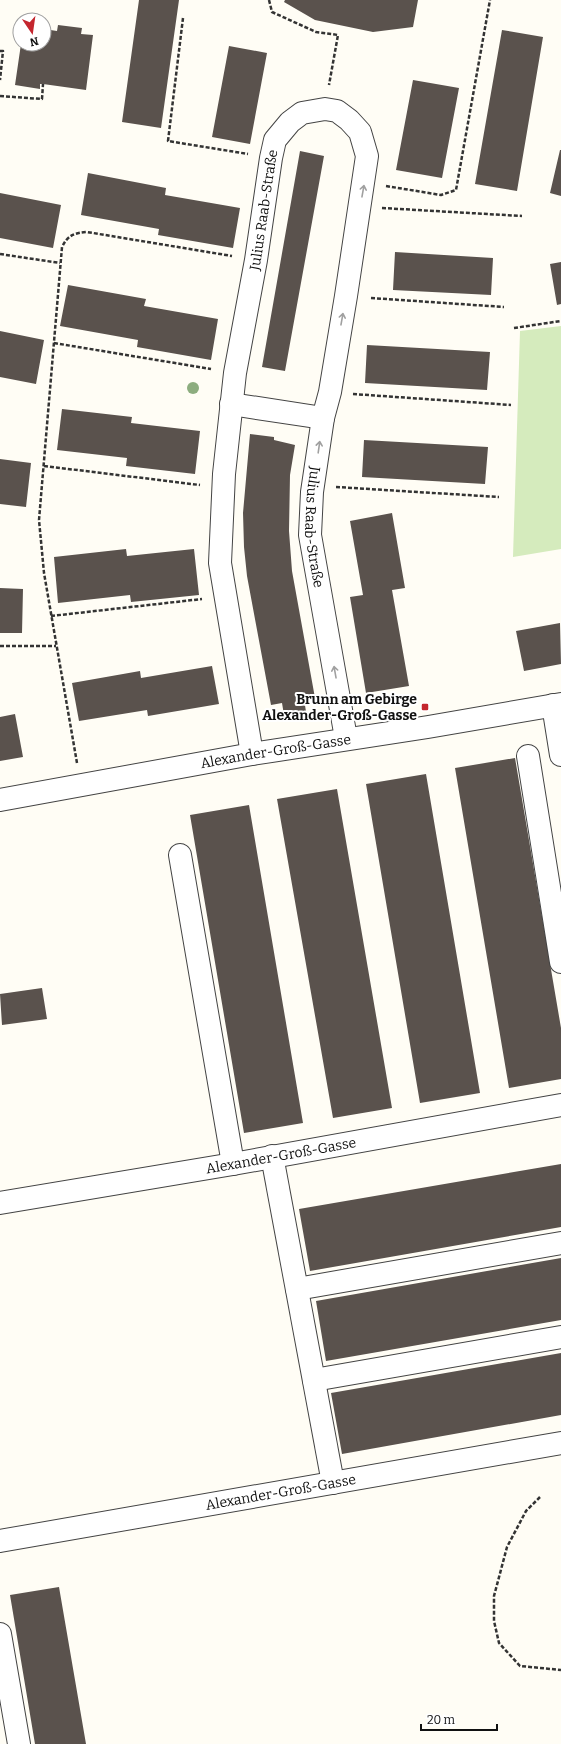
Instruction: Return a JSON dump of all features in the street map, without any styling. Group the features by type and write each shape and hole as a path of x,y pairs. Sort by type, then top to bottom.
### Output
{"street":[{"name":"Julius Raab-Straße","path":"252,754 220,563 231,404 275,140 290,122 302,113 326,109 337,111 349,120 360,132 366,156 364,182 346,296 330,392 323,418 313,486 310,535 346,738"},
{"path":"231,404 323,418"},
{"name":"Alexander-Groß-Gasse","path":"0,800 252,754 346,738 428,727 557,704 561,755"},
{"path":"528,756 561,962"},
{"path":"180,855 233,1164"},
{"name":"Alexander-Groß-Gasse","path":"0,1203 233,1164 561,1105"},
{"path":"272,1156 333,1483"},
{"path":"297,1289 561,1243"},
{"path":"314,1380 561,1337"},
{"name":"Alexander-Groß-Gasse","path":"0,1541 561,1443"},
{"path":"0,1634 19,1744"}],"path":[{"path":"269,0 272,12 316,32 338,34 326,109"},
{"path":"364,182 441,195 456,190 490,0"},
{"path":"183,18 168,141 271,158"},
{"path":"0,51 3,51 0,80"},
{"path":"0,96 42,99 43,84"},
{"path":"360,206 522,216"},
{"path":"81,785 44,573 39,520 62,247 66,238 74,233 87,232 256,260"},
{"path":"0,254 60,264"},
{"path":"346,296 504,307"},
{"path":"514,328 561,321"},
{"path":"54,343 235,373"},
{"path":"330,392 510,404"},
{"path":"44,466 224,488"},
{"path":"313,486 499,497"},
{"path":"51,616 225,597"},
{"path":"0,646 56,646"},
{"path":"540,1497 526,1511 507,1547 494,1596 494,1621 499,1643 520,1666 561,1670"}],"green space":[{"path":"561,326 561,549 513,557 520,331"}],"building":[{"path":"139,0 179,0 161,128 122,122"},
{"path":"285,0 418,0 413,27 373,32 315,20 284,2"},
{"path":"58,25 82,28 81,34 93,35 86,90 43,84 40,84 40,89 15,85 20,52 52,52 52,30 57,31"},
{"path":"502,30 543,37 517,191 475,184"},
{"path":"229,46 267,53 250,144 212,137"},
{"path":"413,80 459,88 442,178 396,170"},
{"path":"561,150 561,196 550,193"},
{"path":"300,151 324,156 285,371 262,367"},
{"path":"88,173 166,188 165,195 240,208 233,248 158,235 159,229 81,215"},
{"path":"0,193 61,205 53,248 0,238"},
{"path":"395,252 493,258 491,295 393,290"},
{"path":"561,262 561,304 557,305 550,264"},
{"path":"68,285 146,299 144,306 218,319 211,360 137,347 138,340 60,326"},
{"path":"0,331 44,340 36,384 0,377"},
{"path":"367,345 490,352 487,390 365,383"},
{"path":"62,409 132,417 131,423 200,431 195,474 126,466 127,458 57,450"},
{"path":"250,434 274,437 274,440 295,445 290,475 289,531 292,571 315,698 304,699 307,718 285,721 282,703 271,705 247,576 244,547 243,513"},
{"path":"364,440 488,447 485,484 362,477"},
{"path":"0,459 31,463 26,507 0,504"},
{"path":"392,513 405,588 392,590 409,686 366,693 350,597 363,595 350,521"},
{"path":"126,549 127,556 194,549 199,595 131,602 130,595 58,603 54,557"},
{"path":"0,588 23,589 22,633 0,633"},
{"path":"560,623 561,664 524,671 516,631"},
{"path":"212,666 219,704 148,716 147,710 79,721 72,683 140,671 141,678"},
{"path":"15,714 23,757 0,761 0,717"},
{"path":"515,758 561,1028 561,1079 509,1088 455,768"},
{"path":"426,774 480,1093 420,1103 366,784"},
{"path":"337,789 392,1108 333,1118 277,799"},
{"path":"249,805 303,1123 244,1133 190,815"},
{"path":"42,988 47,1019 2,1025 0,994"},
{"path":"561,1164 561,1227 310,1271 299,1209"},
{"path":"561,1258 561,1320 326,1361 316,1301"},
{"path":"561,1353 561,1415 342,1454 331,1393"},
{"path":"59,1587 86,1744 35,1744 10,1595"}],"place":[{"name":"Brunn am Gebirge Alexander-Groß-Gasse","path":"425,707"}]}
